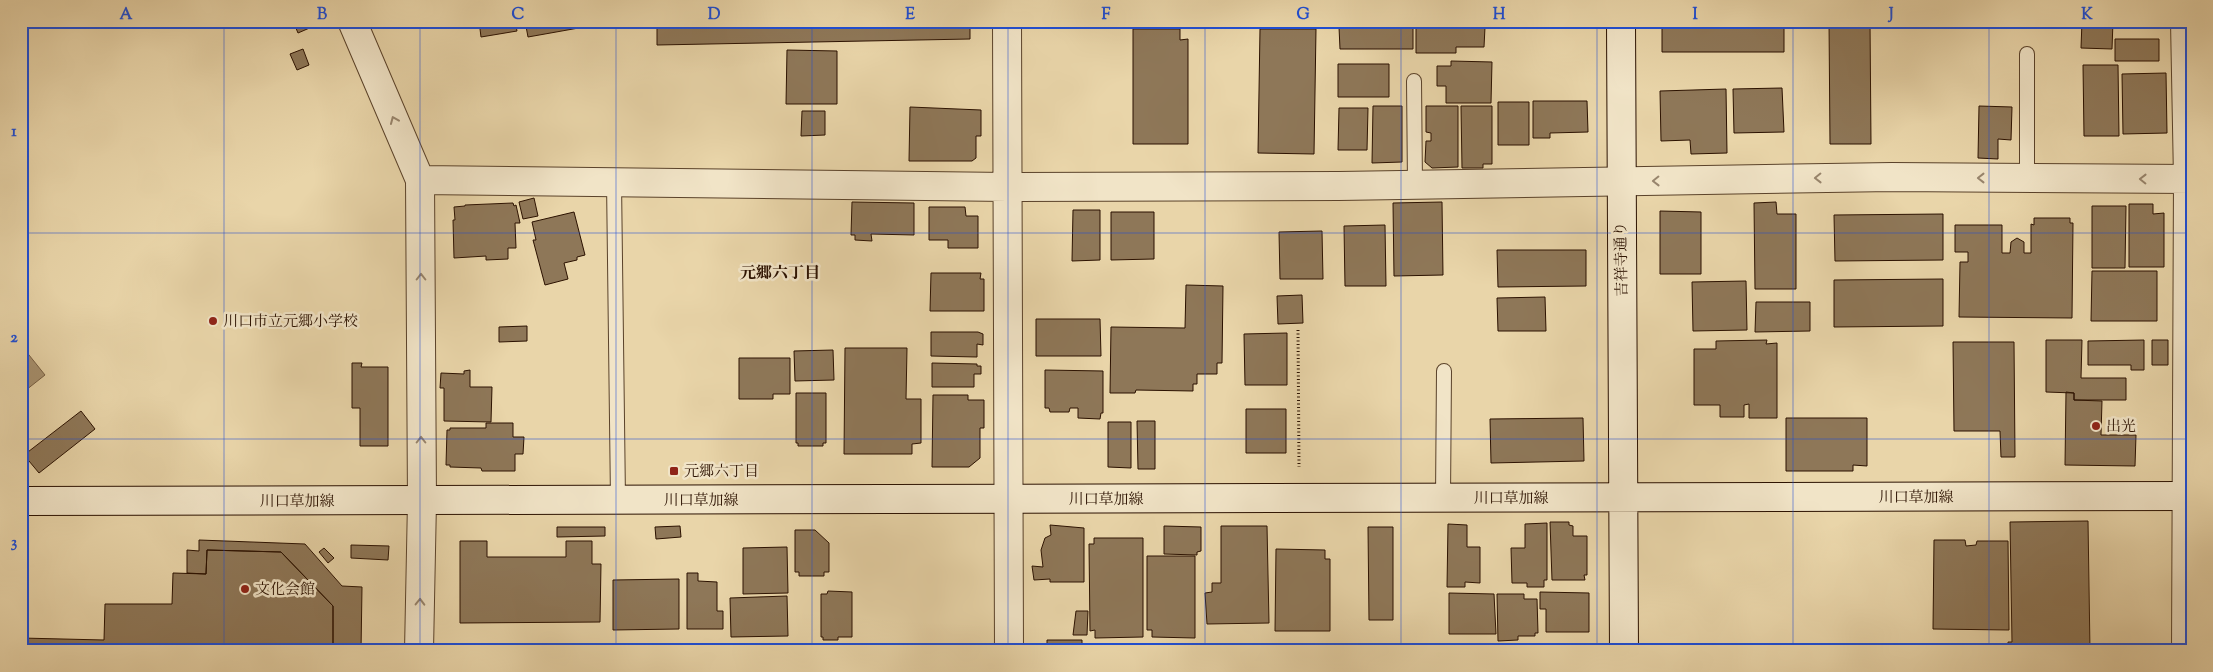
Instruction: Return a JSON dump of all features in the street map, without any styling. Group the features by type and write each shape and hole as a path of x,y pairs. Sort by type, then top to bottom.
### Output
{"street":[{"path":"352,21 420,180 422,501 419,651"},
{"path":"1006,21 1009,651"},
{"name":"吉祥寺通り","path":"1621,21 1624,651"},
{"path":"2185,21 2190,179 2189,496 2186,651"},
{"path":"420,180 1007,187 1415,185 1892,177 2190,179"},
{"name":"川口草加線","path":"21,501 2189,496"}],"lane":[{"path":"2027,54 2027,178"},
{"path":"1414,82 1415,185"},
{"path":"614,181 618,500"},
{"path":"1443,498 1444,371"}],"path":[{"path":"1298,330 1300,498"}],"shaded area":[{"path":"21,345 45,375 21,394"}],"building":[{"path":"293,21 320,21 321,23 298,33"},
{"path":"479,21 515,21 517,31 481,37"},
{"path":"525,21 618,21 528,37"},
{"path":"657,21 970,21 970,39 657,45"},
{"path":"1662,21 1784,21 1784,52 1662,52"},
{"path":"1829,21 1870,21 1871,144 1830,144"},
{"path":"2082,21 2113,21 2112,49 2081,48"},
{"path":"1478,24 1478,27 1485,27 1484,47 1456,47 1456,53 1416,53 1416,25"},
{"path":"1413,26 1413,49 1340,49 1339,27"},
{"path":"1133,29 1180,29 1180,40 1188,39 1188,144 1133,144"},
{"path":"1260,29 1316,29 1314,154 1258,153"},
{"path":"2115,39 2159,39 2159,61 2115,61"},
{"path":"303,49 309,65 297,70 290,54"},
{"path":"787,50 837,51 837,104 786,104"},
{"path":"1451,61 1492,62 1491,103 1446,103 1446,86 1437,86 1437,66 1451,66"},
{"path":"1338,64 1389,64 1389,97 1338,97"},
{"path":"2083,65 2118,65 2119,136 2084,136"},
{"path":"2166,73 2167,133 2123,134 2122,74"},
{"path":"1782,88 1784,132 1734,133 1733,89"},
{"path":"1726,89 1727,153 1691,154 1690,140 1661,141 1660,91"},
{"path":"1533,101 1587,101 1588,132 1550,133 1550,138 1533,138"},
{"path":"1498,102 1529,102 1529,145 1498,145"},
{"path":"1373,106 1402,106 1402,162 1372,163"},
{"path":"1426,106 1458,106 1458,167 1432,168 1425,162 1426,141 1431,141 1431,133 1426,132"},
{"path":"1461,106 1492,106 1492,164 1483,164 1483,168 1462,168"},
{"path":"1979,106 2012,107 2011,140 1998,139 1998,159 1978,158"},
{"path":"910,107 981,110 981,136 976,136 976,158 972,161 909,161"},
{"path":"1339,108 1368,108 1367,150 1338,150"},
{"path":"802,111 825,111 825,135 801,136"},
{"path":"534,198 538,216 523,219 519,202"},
{"path":"852,202 914,203 914,235 871,234 872,241 855,240 855,235 851,235"},
{"path":"1442,202 1443,275 1394,276 1393,203"},
{"path":"1776,202 1777,214 1796,214 1796,289 1755,289 1754,203"},
{"path":"513,203 514,206 516,205 520,223 515,223 516,248 508,248 508,259 486,260 486,256 454,258 454,207"},
{"path":"2129,204 2153,204 2153,214 2164,213 2164,267 2129,267"},
{"path":"2092,206 2126,206 2125,268 2092,268"},
{"path":"929,207 965,207 966,216 978,216 978,248 948,248 948,240 929,240"},
{"path":"1073,210 1100,210 1100,260 1072,261"},
{"path":"1660,211 1701,212 1701,274 1660,274"},
{"path":"574,212 585,255 577,257 577,260 564,263 568,279 545,285 533,240 536,240 532,222"},
{"path":"1111,212 1154,212 1154,259 1111,260"},
{"path":"1943,214 1943,260 1835,261 1834,215"},
{"path":"2034,218 2070,218 2070,223 2073,223 2072,318 1959,317 1960,262 1968,262 1968,252 1955,252 1955,225 2002,225 2002,253 2010,253 2011,242 2017,238 2024,242 2024,253 2031,253 2031,224 2034,225"},
{"path":"1385,225 1386,286 1345,286 1344,226"},
{"path":"1322,231 1323,279 1280,279 1279,232"},
{"path":"1497,250 1586,250 1586,286 1498,287"},
{"path":"2092,271 2157,271 2157,321 2091,321"},
{"path":"931,273 981,273 980,279 984,279 984,311 930,311"},
{"path":"1943,279 1943,326 1834,327 1834,280"},
{"path":"1746,281 1747,330 1693,331 1692,282"},
{"path":"1186,285 1223,286 1222,363 1217,363 1217,374 1197,374 1197,384 1193,384 1193,391 1136,390 1135,393 1110,393 1111,327 1185,328"},
{"path":"1302,295 1303,323 1278,324 1277,296"},
{"path":"1545,297 1546,331 1498,331 1497,298"},
{"path":"1756,302 1810,302 1810,331 1755,332"},
{"path":"1036,319 1100,319 1101,356 1036,356"},
{"path":"527,326 527,341 499,342 499,327"},
{"path":"931,332 978,332 983,334 983,345 977,344 977,357 931,356"},
{"path":"1287,333 1287,385 1245,385 1244,334"},
{"path":"1767,340 1766,344 1777,343 1777,418 1749,418 1749,404 1744,405 1744,417 1720,417 1720,405 1694,405 1694,349 1716,349 1716,341"},
{"path":"2046,340 2082,340 2081,378 2126,378 2126,400 2074,400 2074,393 2046,392"},
{"path":"2144,340 2144,370 2131,370 2131,365 2088,365 2088,341"},
{"path":"2152,340 2168,340 2168,365 2152,365"},
{"path":"1953,342 2014,342 2015,457 2001,457 2000,431 1954,431"},
{"path":"845,348 907,348 906,399 921,399 921,443 912,444 912,454 844,454"},
{"path":"833,350 834,380 795,381 794,351"},
{"path":"739,358 790,358 790,394 773,394 773,399 739,399"},
{"path":"352,363 362,363 361,367 388,367 388,446 360,446 360,408 352,408"},
{"path":"932,363 977,364 977,366 981,366 981,374 974,374 974,387 932,387"},
{"path":"470,370 470,387 492,387 491,422 444,421 444,388 440,388 441,373 464,374 464,371"},
{"path":"1045,370 1103,371 1103,413 1101,413 1100,419 1078,418 1078,408 1070,408 1069,412 1050,412 1049,408 1045,408"},
{"path":"2066,392 2074,393 2074,400 2102,401 2101,435 2136,435 2135,466 2065,465"},
{"path":"796,393 826,393 826,443 823,443 823,446 798,446 798,443 796,443"},
{"path":"933,395 968,395 968,400 984,400 984,428 980,428 980,458 969,467 932,467"},
{"path":"1246,409 1286,409 1286,453 1246,453"},
{"path":"81,411 95,429 39,473 24,455"},
{"path":"1583,418 1584,461 1491,463 1490,419"},
{"path":"1786,418 1867,418 1867,466 1853,465 1853,471 1786,471"},
{"path":"1137,421 1155,421 1155,469 1138,469"},
{"path":"1108,422 1131,422 1131,468 1108,467"},
{"path":"486,423 513,423 513,437 524,437 523,454 515,454 515,471 482,471 481,468 450,467 450,465 446,465 447,430 450,430 450,428 486,428"},
{"path":"2088,521 2090,651 2008,651 2008,642 2012,642 2010,522"},
{"path":"1550,522 1569,522 1569,525 1573,526 1573,536 1587,536 1587,575 1584,575 1585,580 1552,580"},
{"path":"1547,523 1547,580 1544,580 1544,587 1527,587 1527,583 1512,583 1511,548 1525,548 1525,524"},
{"path":"1448,524 1467,525 1467,547 1480,547 1480,583 1465,582 1465,587 1447,587"},
{"path":"1050,525 1084,528 1084,582 1050,582 1050,579 1034,580 1032,566 1043,567 1041,550 1045,538 1051,535"},
{"path":"680,526 681,537 656,539 655,527"},
{"path":"1164,526 1201,527 1201,551 1197,552 1197,555 1164,554"},
{"path":"1221,526 1267,526 1269,623 1207,624 1205,593 1212,592 1212,583 1221,583"},
{"path":"557,527 605,527 605,536 557,537"},
{"path":"1368,527 1393,527 1393,620 1369,620"},
{"path":"795,530 815,530 829,543 829,572 824,572 824,576 799,576 799,572 795,572"},
{"path":"1094,538 1143,538 1143,637 1095,638 1095,630 1090,631 1089,544 1094,544"},
{"path":"199,540 305,544 342,586 362,587 361,651 349,651 349,646 333,645 333,606 281,552 207,550 206,574 187,573 187,550 199,551"},
{"path":"1934,540 1965,540 1966,546 1976,545 1977,541 2008,541 2009,630 1933,629"},
{"path":"460,541 487,541 487,557 566,557 566,541 592,541 592,564 601,564 600,622 460,623"},
{"path":"351,545 389,546 388,560 351,558"},
{"path":"787,547 788,593 743,594 743,548"},
{"path":"324,548 334,558 328,563 319,552"},
{"path":"1276,549 1325,550 1325,559 1330,559 1330,631 1275,631"},
{"name":"文化会館","path":"207,550 281,552 333,606 333,645 349,646 349,651 26,651 21,646 21,638 104,640 105,604 172,604 173,573 206,574"},
{"path":"1147,556 1195,556 1195,638 1152,637 1152,630 1147,630"},
{"path":"687,573 698,573 698,581 717,582 717,611 723,611 723,629 687,629"},
{"path":"679,579 679,629 613,630 613,580"},
{"path":"828,591 852,592 852,637 838,637 838,640 823,640 823,637 821,637 821,594 827,594"},
{"path":"1540,592 1589,593 1589,632 1546,632 1546,609 1540,609"},
{"path":"1449,593 1494,594 1496,634 1449,634"},
{"path":"1497,594 1524,594 1524,599 1537,599 1538,633 1535,633 1535,636 1518,636 1518,640 1498,641"},
{"path":"787,596 788,636 731,637 730,598"},
{"path":"1076,611 1088,611 1087,635 1073,635"},
{"path":"1047,640 1082,640 1082,651 1034,651 1034,649 1047,649"},
{"path":"1322,644 1322,651 1279,651 1279,647 1289,647 1289,645"},
{"path":"1400,645 1427,646 1426,651 1400,651"},
{"path":"1091,646 1120,646 1120,651 1091,651"},
{"path":"1375,646 1393,646 1393,651 1375,651"},
{"path":"1430,646 1458,646 1458,651 1430,651"},
{"path":"1709,646 1753,647 1753,651 1709,651"},
{"path":"1127,647 1180,647 1180,651 1127,651"},
{"path":"1833,647 1833,651 1759,651 1759,648"},
{"path":"1201,649 1252,649 1252,651 1201,651"}],"place":[{"name":"川口市立元郷小学校","path":"213,321"},
{"name":"出光","path":"2096,426"},
{"name":"元郷六丁目","path":"674,471"},
{"name":"文化会館","path":"245,589"}],"district":[{"name":"元郷六丁目","path":"780,272"}]}
